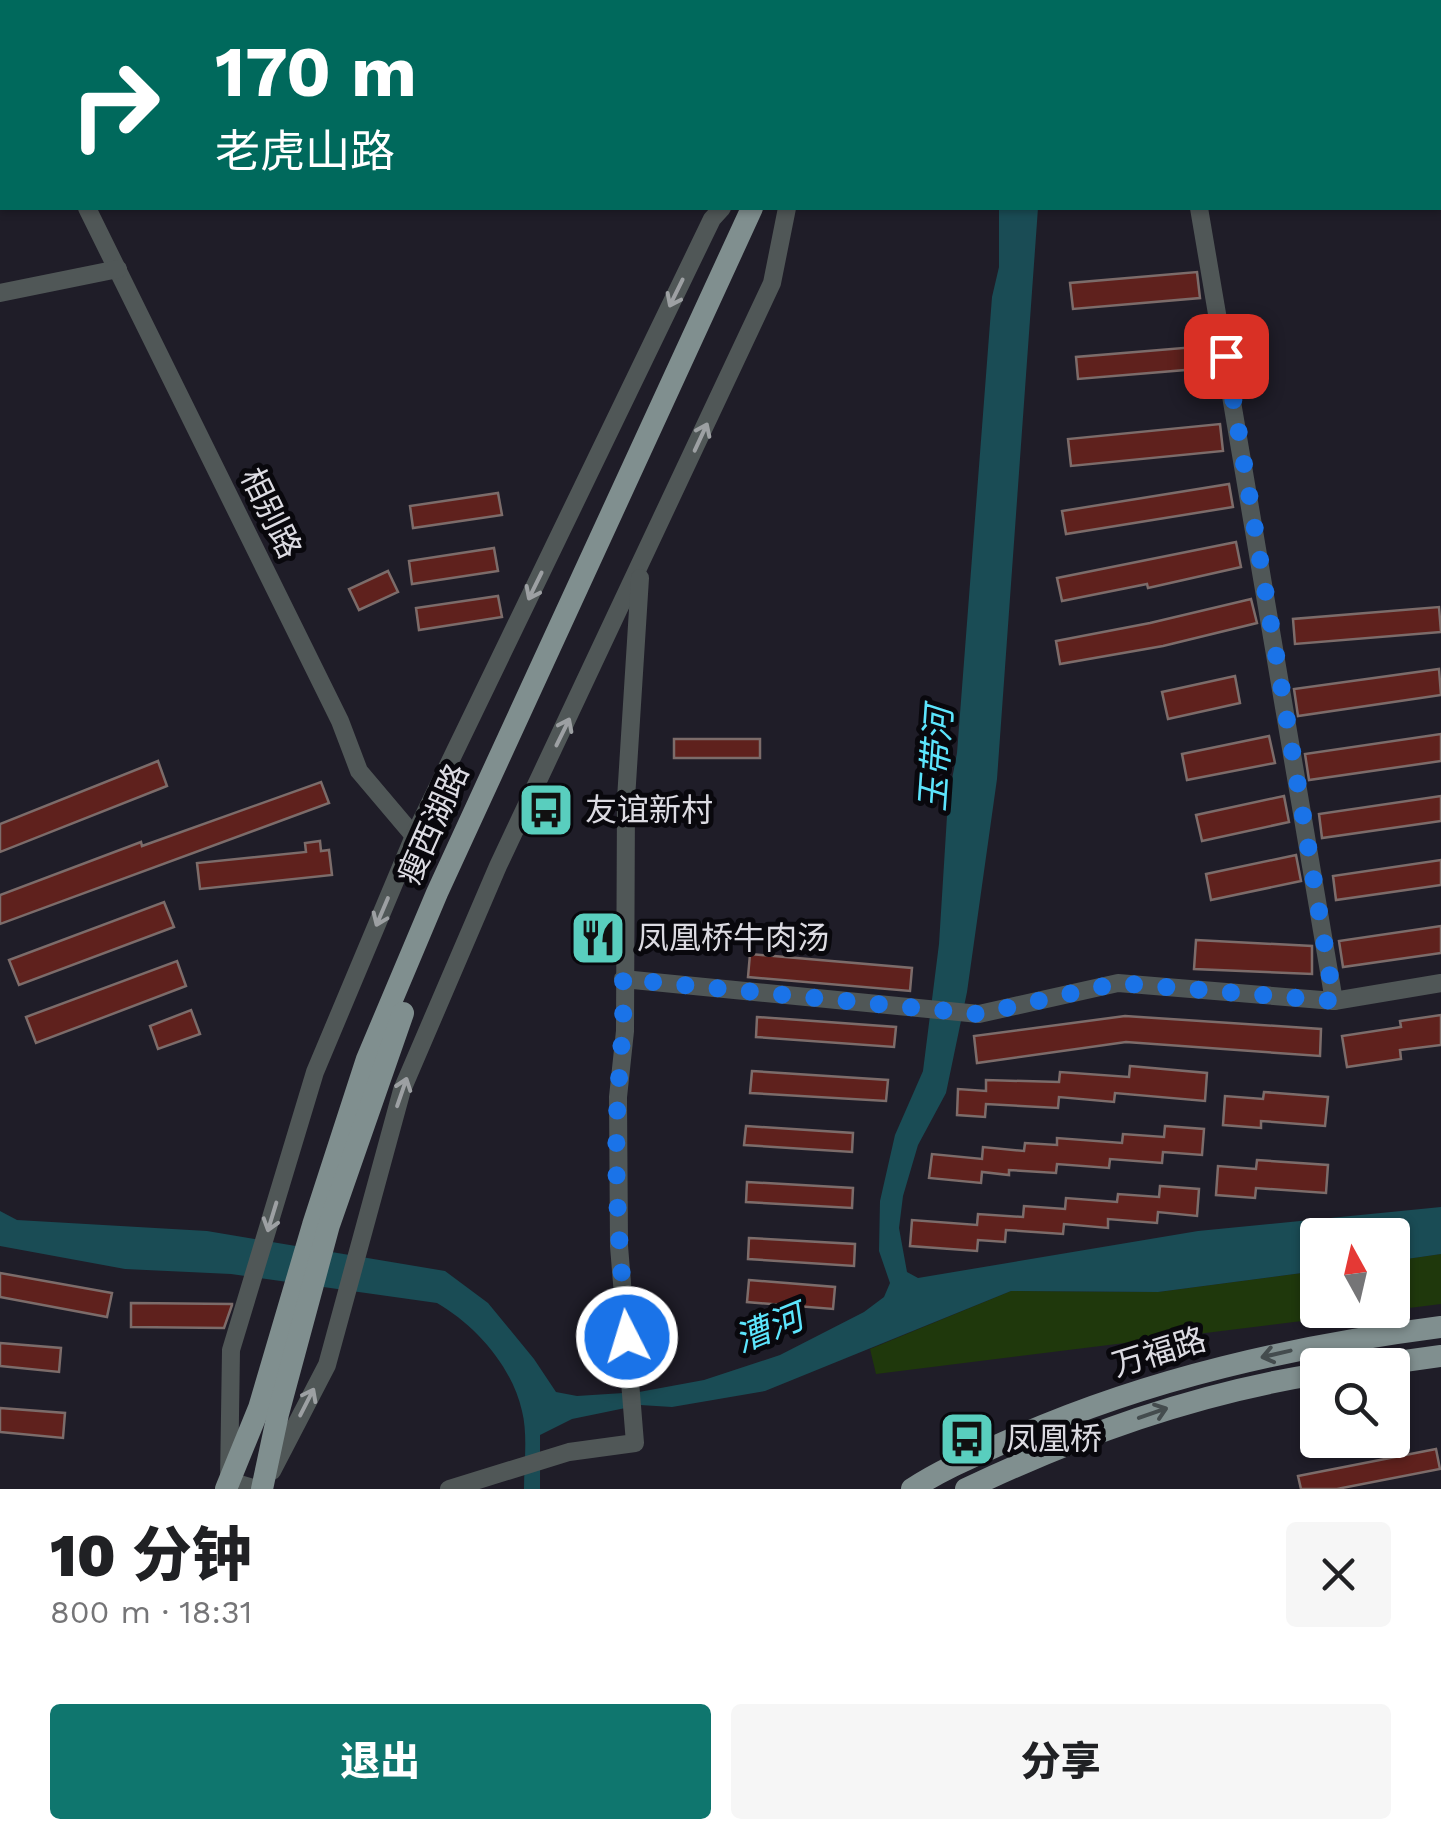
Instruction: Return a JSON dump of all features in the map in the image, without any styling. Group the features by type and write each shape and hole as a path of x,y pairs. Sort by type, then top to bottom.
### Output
{"main road":[{"name":"瘦西湖路","path":"227,1485 299,1301 367,1059 437,892 751,210"},
{"name":"瘦西湖路","path":"321,1225 453,892 765,210"},
{"name":"瘦西湖路","path":"260,1489 299,1301"},
{"name":"万福路","path":"912,1489 941,1471 1044,1425 1170,1380 1305,1348 1441,1327"},
{"path":"1410,1360 1441,1356"},
{"name":"万福路","path":"966,1489 1053,1448 1173,1406 1300,1377"}],"street":[{"name":"相别路","path":"89,210 340,721 359,771 414,836"},
{"path":"720,210 712,219 414,836 316,1072 231,1350 227,1485 260,1489 327,1365 402,1090 498,866 772,283 787,210"},
{"path":"1199,210 1334,1001"},
{"path":"0,293 118,269"},
{"path":"449,1489 569,1452 634,1443 620,1246 618,1097 625,1031 626,799 641,567"},
{"path":"623,979 979,1014 1118,983 1334,1001 1441,983"}],"green space":[{"path":"1441,1254 1441,1304 1410,1308 1410,1258"},
{"path":"1300,1273 1300,1321 876,1374 870,1349 1011,1291 1158,1292"}],"water":[{"path":"999,210 1038,210 997,779 967,992 946,1093 918,1145 903,1196 899,1228 907,1272 918,1278 1198,1231 1300,1221 1300,1273 1158,1292 1011,1291 765,1391 672,1407 640,1405 572,1419 540,1435 540,1489 524,1489 524,1420 510,1378 478,1335 437,1303 231,1274 125,1269 0,1246 0,1211 17,1220 207,1231 445,1271 488,1303 556,1392 577,1396 639,1392 704,1380 780,1355 864,1312 884,1297 890,1283 879,1251 880,1201 895,1135 923,1071 939,944 992,297 999,267"},
{"path":"1441,1207 1441,1254 1410,1259 1410,1218 1330,1218"}],"building":[{"path":"1197,272 1200,298 1073,309 1070,283"},
{"path":"1207,346 1209,368 1078,379 1076,357"},
{"path":"1220,424 1223,451 1071,466 1068,439"},
{"path":"1229,484 1233,507 1066,534 1062,511"},
{"path":"498,493 502,515 413,528 410,506"},
{"path":"1236,542 1241,567 1148,588 1147,584 1062,601 1057,578"},
{"path":"494,548 498,571 412,584 409,561"},
{"path":"388,571 398,592 359,610 349,589"},
{"path":"498,596 502,617 419,630 416,608"},
{"path":"1251,599 1257,623 1163,646 1060,664 1056,641"},
{"path":"1439,607 1441,632 1295,644 1293,619"},
{"path":"1439,669 1441,695 1298,716 1294,689"},
{"path":"1235,676 1240,703 1168,719 1162,692"},
{"path":"1441,734 1441,761 1309,780 1305,754"},
{"path":"1269,736 1275,763 1187,780 1182,754"},
{"path":"674,739 760,739 760,758 674,758"},
{"path":"158,761 167,786 0,852 0,824"},
{"path":"321,782 329,803 0,924 0,895 141,842 142,846"},
{"path":"1284,796 1289,822 1202,841 1196,815"},
{"path":"1441,796 1441,821 1322,838 1319,814"},
{"path":"320,841 321,851 329,850 332,875 200,889 197,863 306,852 305,843"},
{"path":"1296,855 1301,881 1211,900 1206,874"},
{"path":"1441,860 1441,885 1336,900 1333,876"},
{"path":"164,902 174,927 19,985 9,960"},
{"path":"1441,926 1441,953 1343,967 1339,941"},
{"path":"1196,940 1312,946 1312,974 1194,969"},
{"path":"750,954 912,968 910,991 748,977"},
{"path":"177,961 186,986 36,1043 26,1017"},
{"path":"191,1010 200,1034 158,1049 150,1026"},
{"path":"1441,1015 1441,1045 1400,1050 1401,1059 1347,1067 1342,1036 1401,1027 1400,1021"},
{"path":"1125,1016 1321,1029 1320,1056 1126,1042 977,1063 974,1036"},
{"path":"757,1017 896,1027 894,1047 756,1037"},
{"path":"1130,1066 1207,1073 1205,1101 1115,1093 1114,1102 1059,1097 1058,1108 986,1104 985,1117 957,1115 958,1089 986,1091 986,1080 1059,1082 1060,1072 1129,1077"},
{"path":"752,1071 888,1080 886,1101 750,1093"},
{"path":"1264,1092 1328,1097 1325,1126 1261,1121 1261,1128 1223,1125 1225,1096 1263,1099"},
{"path":"746,1126 853,1133 852,1152 744,1145"},
{"path":"1165,1126 1204,1129 1202,1155 1163,1152 1162,1163 1110,1159 1109,1168 1057,1164 1056,1173 982,1172 981,1183 929,1178 932,1154 982,1159 983,1147 1024,1151 1025,1143 1057,1145 1057,1138 1122,1143 1123,1134 1164,1137"},
{"path":"1257,1160 1328,1165 1326,1193 1256,1188 1255,1198 1216,1195 1218,1166 1256,1169"},
{"path":"747,1182 853,1188 852,1208 746,1202"},
{"path":"1160,1186 1199,1189 1197,1216 1158,1212 1157,1223 1108,1219 1108,1228 1064,1224 1063,1234 1006,1230 1005,1242 978,1240 977,1251 910,1246 912,1220 977,1225 978,1214 1023,1217 1024,1206 1065,1209 1066,1198 1117,1202 1118,1194 1159,1197"},
{"path":"749,1238 855,1244 854,1266 748,1259"},
{"path":"0,1273 112,1293 107,1317 0,1297"},
{"path":"749,1280 835,1287 833,1309 747,1302"},
{"path":"131,1303 232,1305 224,1328 131,1327"},
{"path":"0,1343 61,1348 59,1372 0,1366"},
{"path":"0,1408 65,1413 63,1438 0,1432"},
{"path":"1436,1449 1440,1469 1337,1489 1301,1489 1298,1476 1390,1458 1410,1458 1410,1454"}],"place":[{"name":"友谊新村","path":"546,810"},
{"name":"凤凰桥牛肉汤","path":"598,938"},
{"name":"凤凰桥","path":"967,1439"}],"route":[{"path":"627,1337 620,1246 618,1097 625,1031 623,979 979,1014 1118,983 1334,1001 1226,356"}],"water label":[{"name":"玉带河","path":"936,759"},
{"name":"漕河","path":"769,1328"}]}
